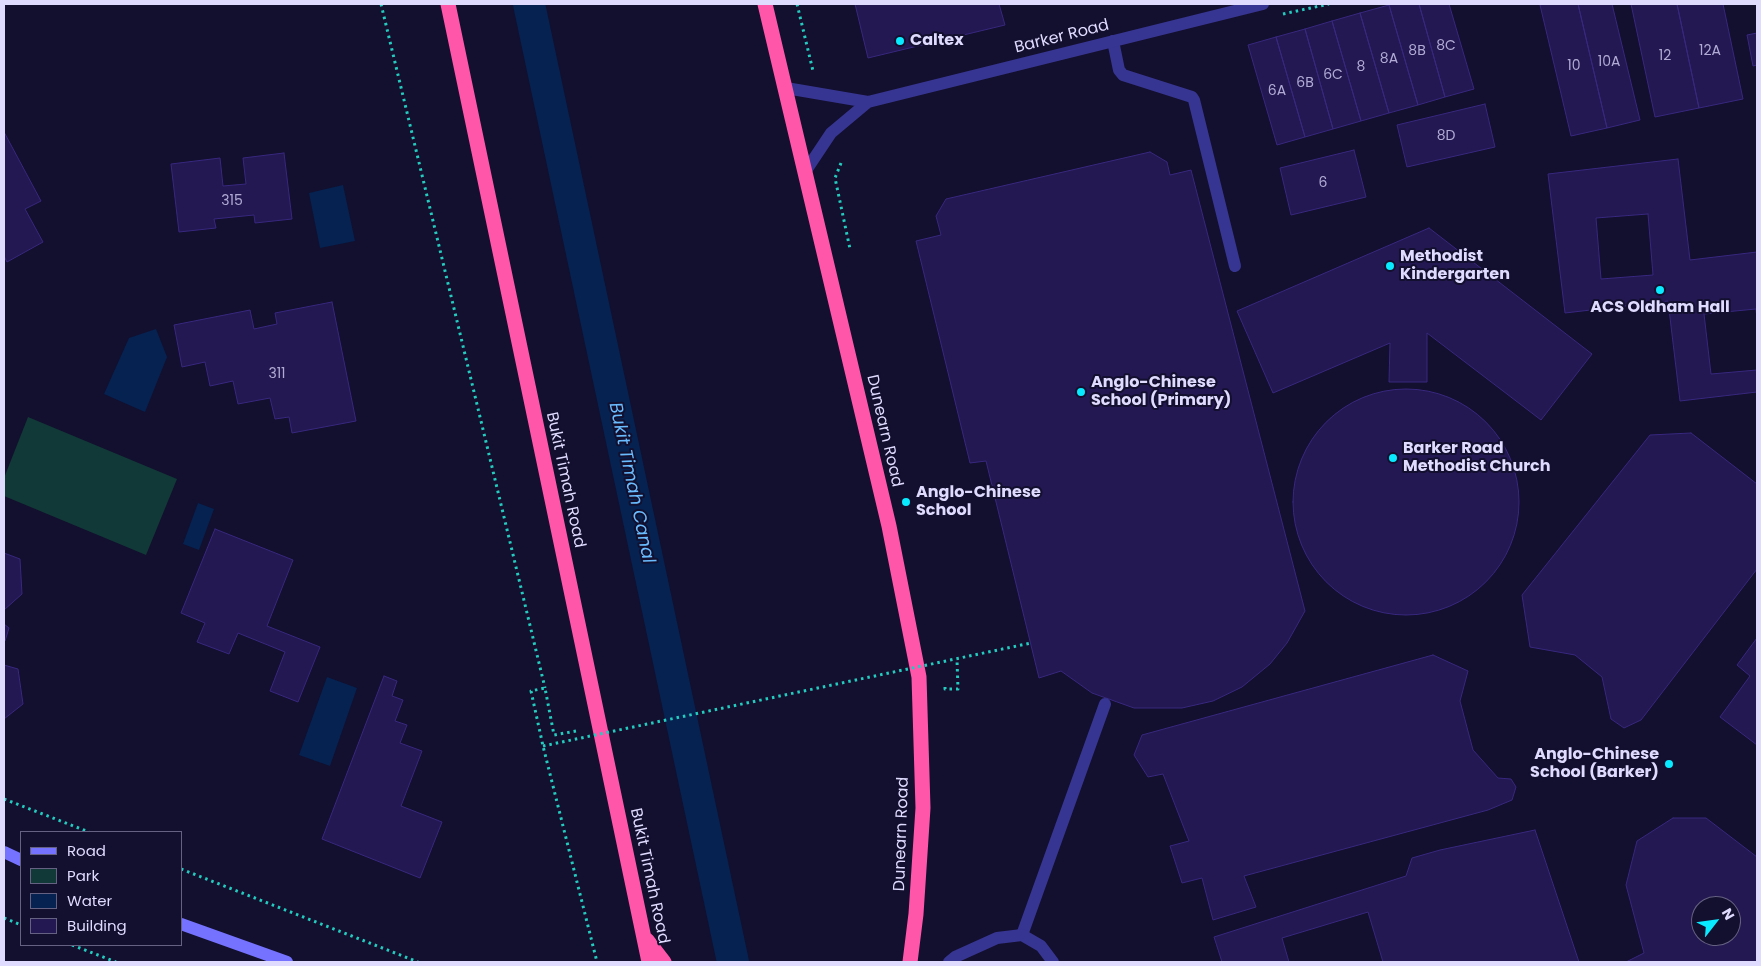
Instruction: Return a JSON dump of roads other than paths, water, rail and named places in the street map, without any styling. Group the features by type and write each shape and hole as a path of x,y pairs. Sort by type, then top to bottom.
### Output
{"highway":[{"name":"Bukit Timah Road","path":"448,4 650,962"},
{"name":"Dunearn Road","path":"765,4 889,526 919,677 923,808 916,914 911,955"},
{"path":"644,936 664,962"},
{"path":"901,962 911,955"}],"street":[{"name":"Barker Road","path":"786,88 868,102 1264,4"},
{"path":"1113,41 1119,70 1123,75 1192,97 1194,100 1235,266"},
{"name":"Barker Road","path":"806,172 831,133 868,102"},
{"path":"1022,935 1105,704"},
{"path":"4,852 20,860"},
{"path":"182,924 287,962"},
{"path":"949,962 997,938 1022,935 1041,946 1053,962"}],"water":[{"path":"343,185 355,241 320,248 309,193"},
{"path":"156,329 167,357 145,412 104,394 129,338"},
{"path":"198,503 214,509 199,550 183,544"},
{"path":"327,677 357,688 330,766 299,755"}],"waterway":[{"name":"Bukit Timah Canal","path":"529,4 733,962"}],"place":[{"name":"Caltex","path":"900,41"},
{"name":"Methodist Kindergarten","path":"1390,266"},
{"name":"ACS Oldham Hall","path":"1660,290"},
{"name":"Anglo-Chinese School (Primary)","path":"1081,392"},
{"name":"Barker Road Methodist Church","path":"1393,458"},
{"name":"Anglo-Chinese School","path":"906,502"},
{"name":"Anglo-Chinese School (Barker)","path":"1669,764"}]}
